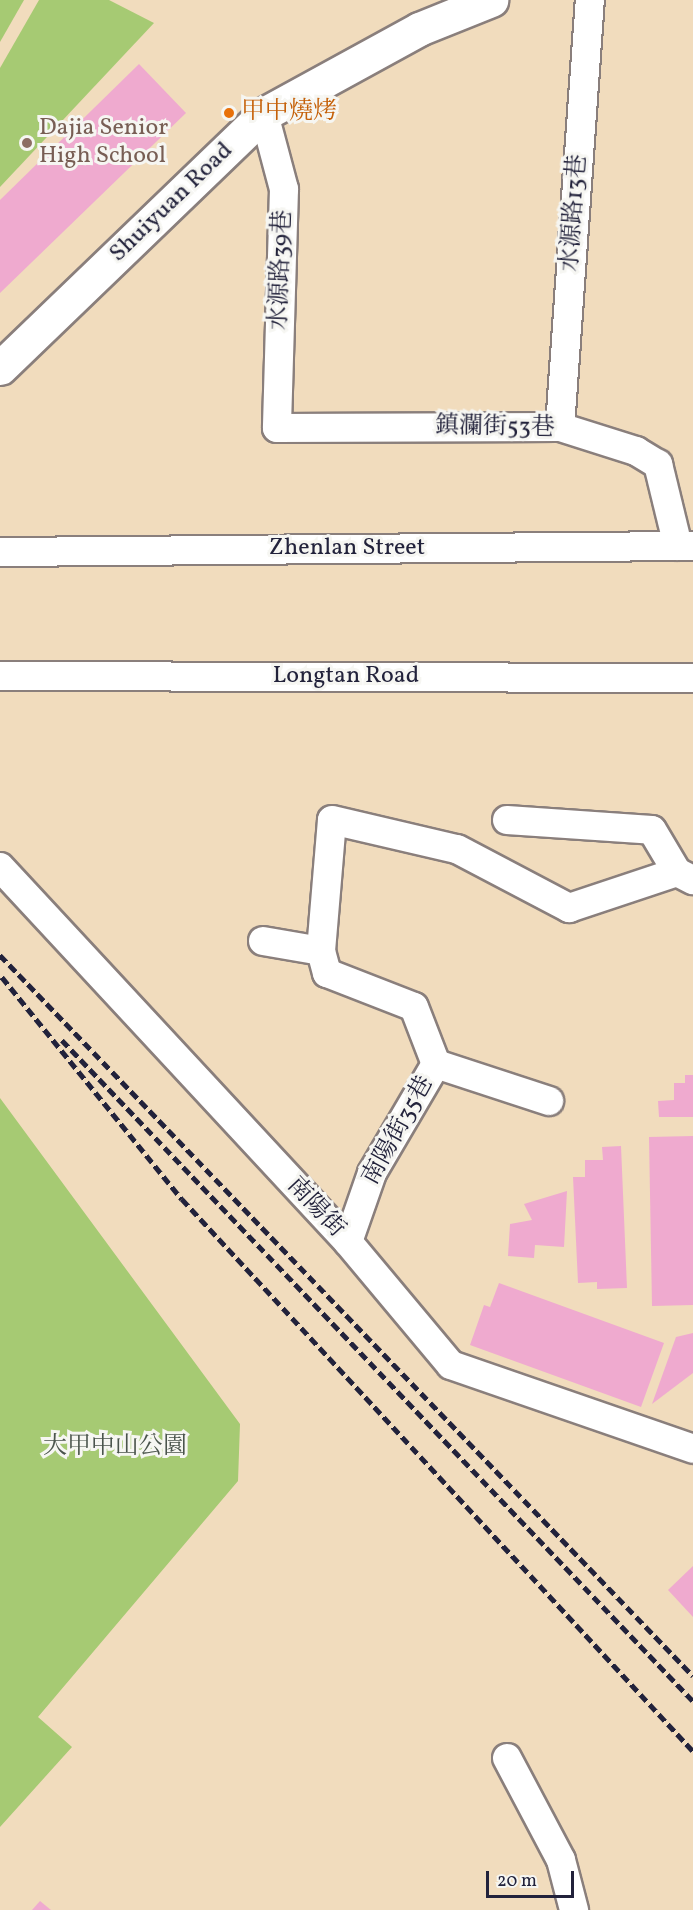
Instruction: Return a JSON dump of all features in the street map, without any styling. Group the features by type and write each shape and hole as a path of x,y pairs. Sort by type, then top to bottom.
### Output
{"main road":[{"name":"Shuiyuan Road","path":"0,368 264,114 419,29 491,0"}],"street":[{"name":"水源路13巷","path":"560,427 590,0"},
{"name":"水源路39巷","path":"264,114 284,189 277,429"},
{"name":"鎮瀾街53巷","path":"277,429 560,427 636,451 658,464 685,546"},
{"name":"Zhenlan Street","path":"0,552 685,546"},
{"name":"Longtan Road","path":"0,676 693,678"},
{"path":"436,1064 414,1007 327,973 321,951 332,820 457,849 569,908 685,876 652,830 507,820"},
{"name":"南陽街","path":"0,867 348,1242 451,1365 693,1449"},
{"path":"263,941 321,951"},
{"name":"南陽街35巷","path":"348,1242 372,1173 436,1064 549,1101"},
{"path":"507,1758 561,1860 574,1910"}],"green space":[{"path":"0,0 24,0 0,42"},
{"path":"39,0 109,0 154,23 0,187 0,68"},
{"name":"大甲中山公園","path":"0,1098 240,1424 238,1481 38,1717 72,1747 0,1827"}],"building":[{"path":"139,64 186,113 0,293 0,200"},
{"path":"685,1075 693,1075 693,1117 659,1117 658,1101 674,1100 674,1083 685,1083"},
{"path":"693,1136 693,1305 652,1306 649,1137"},
{"path":"621,1146 627,1288 597,1289 597,1282 578,1283 573,1177 585,1177 585,1160 603,1160 602,1147"},
{"path":"567,1191 564,1247 535,1245 534,1258 508,1256 510,1224 532,1220 524,1204"},
{"path":"499,1283 664,1343 641,1407 470,1345 484,1305 490,1307"},
{"path":"693,1333 693,1373 652,1404 676,1337"},
{"path":"693,1566 693,1617 668,1590"},
{"path":"40,1901 51,1910 32,1910"}],"railway":[{"path":"0,955 693,1676"},
{"path":"2,977 182,1199 693,1751"},
{"path":"62,1040 693,1701"}],"place":[{"name":"甲中燒烤","path":"229,113"},
{"name":"Dajia Senior High School","path":"27,143"}]}
